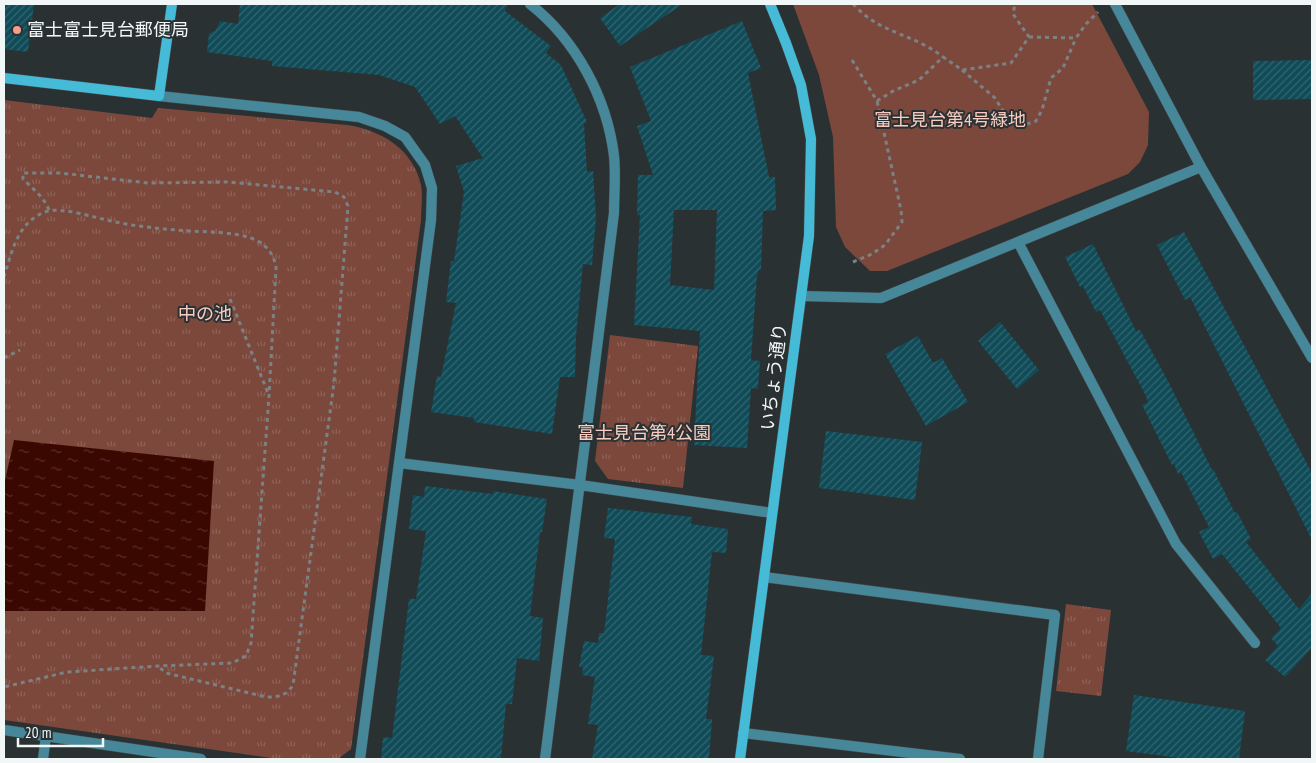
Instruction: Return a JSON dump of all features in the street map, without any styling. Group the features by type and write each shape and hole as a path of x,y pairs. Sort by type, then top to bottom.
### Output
{"street":[{"path":"159,96 172,4"},
{"path":"530,4 542,13 563,35 580,58 604,109 614,157 614,214 545,759"},
{"name":"いちょう通り","path":"740,759 809,236 811,139 800,85 770,4"},
{"path":"1115,4 1201,166 1312,358"},
{"path":"4,78 359,117 385,126 405,137 425,165 432,188 431,220 360,759"},
{"path":"800,296 881,298 1201,166"},
{"path":"1018,242 1176,544 1255,643"},
{"path":"399,463 580,485 772,513"},
{"path":"764,577 1055,615 1038,759"},
{"path":"4,730 201,759"},
{"path":"744,733 960,759"},
{"path":"43,759 46,736"}],"path":[{"path":"853,4 870,19 917,40 962,70 995,98 1008,119 1017,124 1027,124 1036,121 1042,110 1051,78 1063,68 1076,38 1086,24 1100,10"},
{"path":"1015,4 1013,14 1029,37"},
{"path":"962,70 1011,63 1029,37"},
{"path":"1029,37 1076,38"},
{"path":"876,101 893,91 919,80 943,57"},
{"path":"852,60 876,101 901,210 902,222 885,245 872,254 853,262"},
{"path":"49,210 46,203 23,179 23,173 60,173 148,183 228,182 296,188 335,192 344,197 348,206 334,383 293,685 287,694 266,697 166,673 158,666"},
{"path":"4,277 16,240 22,229 30,220 49,210 66,211 145,228 211,232 251,238 267,246 274,258 276,268 269,396 251,643 246,656 232,663 66,672 4,687"},
{"path":"230,300 269,396"},
{"path":"4,358 20,350"}],"green space":[{"name":"富士見台第4号緑地","path":"793,4 1092,4 1149,112 1148,145 1140,162 1128,174 887,271 870,271 845,247 836,227 833,137 819,75"},
{"name":"中の池","path":"4,100 152,118 158,108 347,125 372,131 394,143 411,161 417,172 422,189 421,220 351,749 338,759 278,759 4,720"},
{"name":"富士見台第4公園","path":"610,335 698,346 683,488 608,479 595,461"},
{"path":"1066,604 1111,610 1101,696 1056,691"}],"water":[{"path":"14,440 214,461 205,611 4,611 4,485"}],"building":[{"name":"富士富士見台郵便局","path":"4,4 34,4 28,52 4,49"},
{"path":"240,4 508,4 505,11 551,46 546,53 561,65 587,122 584,124 587,172 593,171 596,217 592,265 583,264 576,336 575,377 560,377 552,434 474,422 474,418 431,412 437,376 441,377 456,303 446,302 451,261 454,261 464,192 456,166 483,158 455,116 440,124 415,87 379,75 272,66 272,61 207,52 209,33 215,31 220,21 238,24"},
{"path":"620,4 683,4 620,46 600,18"},
{"path":"742,21 761,68 748,73 769,177 775,177 776,210 763,211 761,270 759,270 757,275 751,360 760,361 758,389 751,388 747,448 694,445 700,331 634,325 640,215 637,215 638,175 653,175 637,126 651,121 630,67","holes":["674,210 717,210 714,290 670,285"]},
{"path":"1312,60 1312,99 1253,100 1253,61"},
{"path":"1184,232 1312,473 1312,540 1190,297 1185,300 1157,245"},
{"path":"1093,244 1136,331 1140,330 1169,383 1212,470 1251,539 1246,542 1299,609 1312,593 1312,648 1285,677 1265,660 1278,646 1271,638 1281,628 1222,554 1213,559 1199,532 1209,527 1181,472 1178,474 1174,464 1172,465 1142,405 1148,402 1145,394 1100,310 1096,312 1083,286 1080,287 1065,257"},
{"path":"1000,322 1039,370 1017,389 978,341"},
{"path":"918,336 933,363 942,358 968,402 926,426 885,354"},
{"path":"826,431 922,442 915,500 819,488"},
{"path":"425,486 493,494 493,491 547,499 542,532 540,532 530,616 543,618 539,661 517,658 512,704 506,704 501,759 381,759 383,737 392,738 409,599 416,599 426,531 409,529 413,495 424,497"},
{"path":"608,508 692,517 691,524 728,529 726,553 712,552 701,655 714,656 706,719 712,719 709,759 592,759 598,725 588,724 595,677 582,675 583,667 579,667 584,641 598,643 599,633 604,633 615,539 604,538"},
{"path":"1134,695 1245,711 1239,759 1186,759 1126,751"}],"place":[{"name":"富士富士見台郵便局","path":"17,30"}]}
